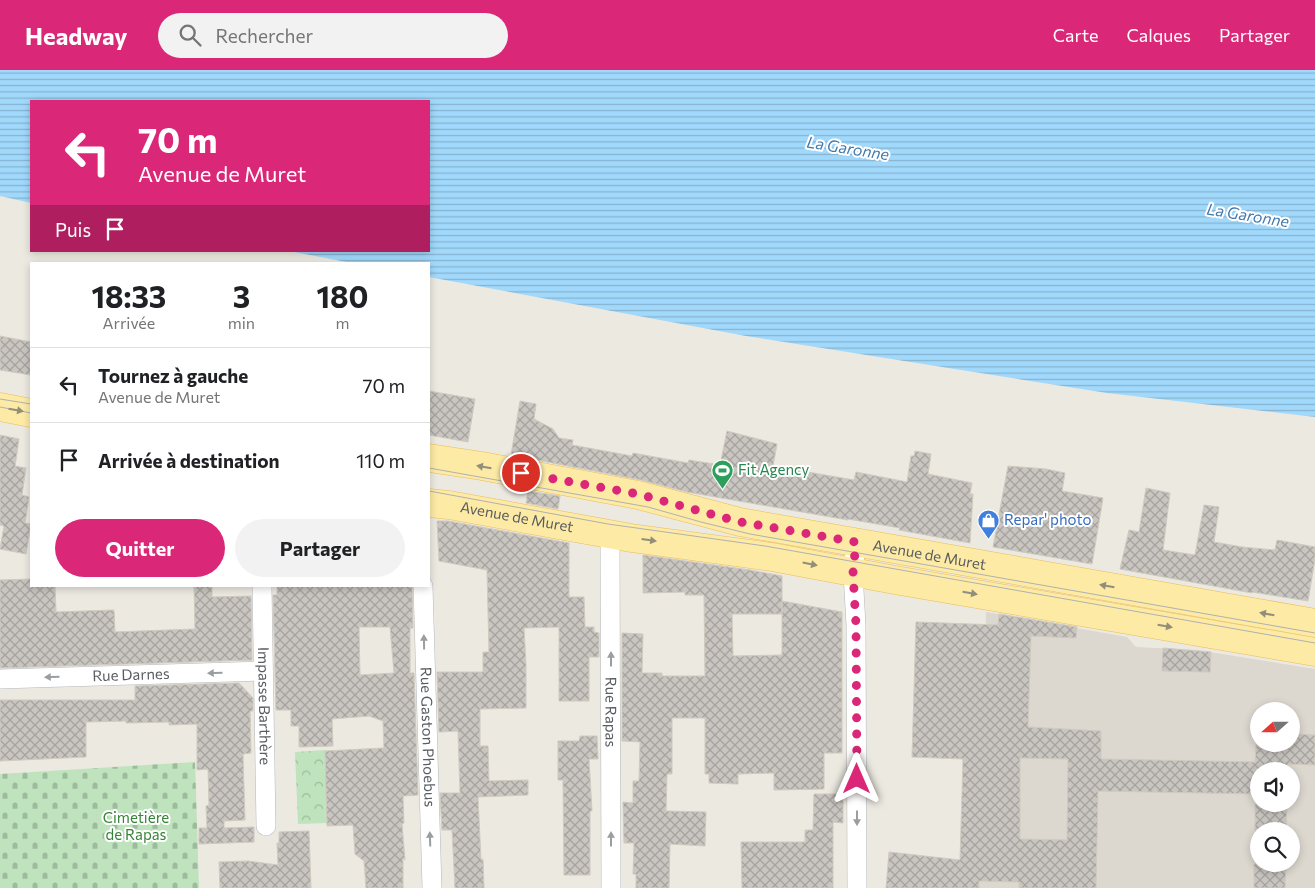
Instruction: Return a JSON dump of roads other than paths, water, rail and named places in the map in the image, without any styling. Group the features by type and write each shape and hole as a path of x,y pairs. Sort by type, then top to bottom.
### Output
{"main road":[{"path":"0,390 30,395"},
{"path":"0,408 30,413"},
{"name":"Avenue de Muret","path":"430,458 638,494 740,522 1315,623"},
{"name":"Avenue de Muret","path":"430,503 610,534 772,557 853,573 1315,652"}],"street":[{"name":"Rue Rapas","path":"610,534 611,888"},
{"path":"856,542 853,573 856,625 857,888"},
{"name":"Impasse Barthère","path":"262,587 266,826"},
{"name":"Rue Gaston Phoebus","path":"423,587 432,888"},
{"name":"Rue Darnes","path":"0,679 263,671"}],"water":[{"name":"La Garonne","path":"0,70 1315,70 1315,417 1107,393 746,336 430,277 430,262 347,262 294,252 430,252 430,100 30,100 30,203 0,196"}],"tram line":[{"path":"0,399 30,404"},
{"path":"0,407 30,413"},
{"path":"430,468 648,507 750,534 1315,633"},
{"path":"430,491 608,524 765,546 1315,643"}],"place":[{"name":"Fit Agency","path":"722,489"},
{"name":"Repar' photo","path":"988,539"}],"park label":[{"name":"Cimetière de Rapas","path":"136,826"}]}
